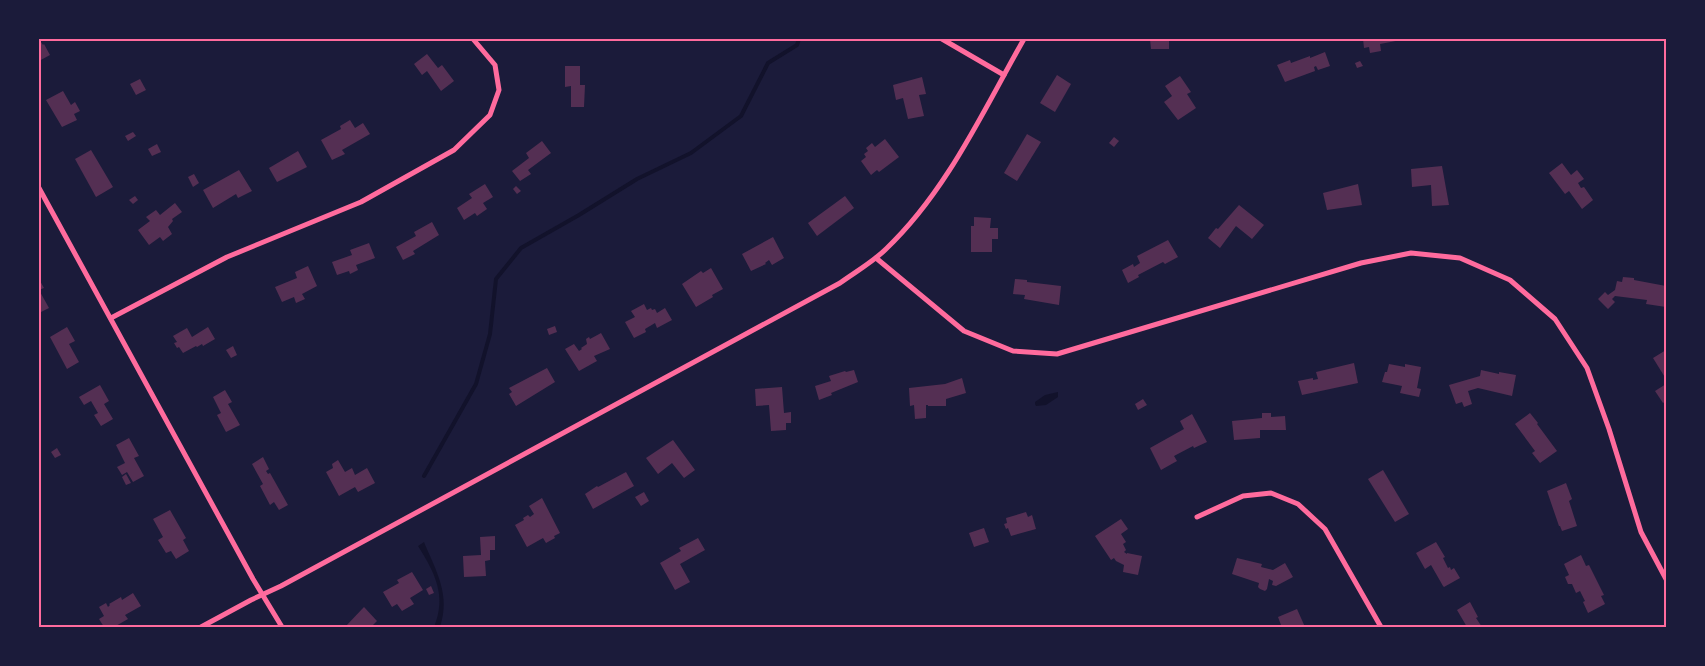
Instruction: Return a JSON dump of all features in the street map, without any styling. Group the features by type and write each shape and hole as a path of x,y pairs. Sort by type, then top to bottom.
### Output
{"street":[{"path":"111,318 227,257 361,202 454,150 490,114 499,90 495,65 473,39"},
{"path":"942,39 1004,75"},
{"path":"201,627 281,586 840,283 876,258 885,251 927,203 953,164 1024,39"},
{"path":"39,188 262,595 282,627"},
{"path":"876,258 964,330 1013,351 1057,354 1361,263 1411,253 1460,258 1510,280 1555,319 1587,368 1609,429 1641,532 1666,579"},
{"path":"1197,517 1243,496 1271,493 1298,504 1325,529 1381,627"}],"shaded area":[{"path":"1058,392 1058,397 1046,405 1036,406 1035,402 1045,395"},
{"path":"424,542 441,583 444,604 440,627 434,627 439,605 437,585 430,566 418,546"}],"building":[{"path":"39,39 50,55 39,61"},
{"path":"1150,39 1169,39 1169,49 1151,49"},
{"path":"1363,39 1401,40 1380,44 1381,51 1370,53 1369,47 1364,48"},
{"path":"1325,52 1330,66 1318,70 1316,66 1314,67 1315,71 1285,82 1277,65 1290,60 1291,63 1310,56 1310,58"},
{"path":"427,54 438,68 442,65 454,81 441,91 427,71 422,75 414,64"},
{"path":"1360,61 1363,66 1357,68 1355,63"},
{"path":"565,66 580,66 580,85 585,85 584,107 571,107 571,86 565,87"},
{"path":"1057,75 1071,84 1055,112 1040,103"},
{"path":"1180,76 1191,92 1187,94 1196,108 1178,120 1164,102 1172,96 1165,86"},
{"path":"922,77 926,94 919,95 924,116 908,119 903,98 896,100 893,85"},
{"path":"140,79 146,90 136,95 130,84"},
{"path":"63,91 71,105 75,102 80,111 74,114 77,120 62,127 46,100"},
{"path":"350,120 355,128 363,123 370,134 342,150 345,154 332,160 321,140 341,129 340,126"},
{"path":"133,132 136,136 128,141 125,136"},
{"path":"1027,134 1041,142 1017,181 1004,173"},
{"path":"1114,137 1119,141 1114,147 1109,143"},
{"path":"885,139 899,157 879,172 877,170 871,175 861,161 866,157 864,154 868,151 866,148 872,143 875,147"},
{"path":"542,141 551,153 528,170 531,174 520,181 512,171 529,158 526,153"},
{"path":"157,144 161,152 152,156 148,149"},
{"path":"91,150 113,187 96,197 75,159"},
{"path":"298,151 307,167 277,182 269,168"},
{"path":"1562,163 1571,175 1577,170 1584,179 1578,183 1581,188 1584,187 1593,200 1582,209 1569,191 1565,194 1549,173"},
{"path":"1442,166 1449,205 1432,206 1431,185 1412,187 1411,169"},
{"path":"239,170 252,191 238,198 236,194 213,208 203,190"},
{"path":"194,174 199,183 193,187 188,177"},
{"path":"485,184 493,197 483,203 487,209 477,216 475,213 464,220 457,208 472,198 469,194"},
{"path":"1358,184 1362,205 1327,210 1323,193"},
{"path":"516,186 521,191 517,194 513,189"},
{"path":"135,196 138,200 133,204 129,200"},
{"path":"845,196 854,208 817,236 808,223"},
{"path":"175,203 182,212 172,219 173,221 168,227 172,234 163,241 160,237 149,245 138,230 150,221 146,217 156,210 160,215"},
{"path":"1239,205 1264,225 1252,239 1236,226 1220,248 1208,238"},
{"path":"974,217 991,218 990,228 998,228 998,239 992,239 992,252 971,252 971,226 974,226"},
{"path":"432,222 439,235 413,251 415,254 403,260 396,247 416,236 414,232"},
{"path":"773,237 784,258 772,265 769,260 766,264 751,271 742,254"},
{"path":"1168,240 1178,257 1165,264 1163,262 1138,275 1139,277 1128,283 1122,270 1133,264 1134,267 1140,263 1137,256"},
{"path":"369,243 375,258 356,265 358,270 350,274 349,271 337,275 332,262 352,255 350,250"},
{"path":"308,266 317,286 302,294 305,299 296,303 294,297 282,302 275,287 297,278 295,272"},
{"path":"711,268 723,289 696,307 682,284 701,271 703,273"},
{"path":"1623,277 1666,286 1666,307 1646,304 1647,300 1615,296 1612,299 1615,302 1608,309 1598,299 1605,292 1608,295 1615,290 1617,281 1622,282"},
{"path":"39,279 44,288 39,290"},
{"path":"1015,279 1061,286 1059,305 1024,299 1025,295 1013,294"},
{"path":"39,290 49,308 39,313"},
{"path":"644,304 647,310 655,309 657,313 665,308 672,320 657,328 655,323 645,329 646,332 634,338 625,322 635,317 631,311"},
{"path":"555,326 557,332 549,335 547,329"},
{"path":"67,327 75,341 69,344 79,362 67,369 50,337"},
{"path":"208,327 215,339 203,346 202,344 196,346 183,353 174,343 177,342 173,336 187,328 192,337"},
{"path":"601,333 610,349 594,356 597,361 579,371 565,349 574,344 579,351 587,344 586,339"},
{"path":"233,346 237,355 231,358 226,350"},
{"path":"1666,350 1666,379 1653,358"},
{"path":"1354,363 1358,383 1302,395 1298,381 1318,379 1316,372"},
{"path":"1389,364 1421,367 1417,388 1421,389 1419,397 1400,393 1402,386 1382,382"},
{"path":"547,368 555,382 516,406 509,394 512,392 509,388"},
{"path":"854,370 858,382 819,400 815,386 831,381 829,376"},
{"path":"1481,370 1516,375 1512,396 1478,388 1468,391 1472,404 1464,407 1462,402 1456,404 1449,385 1480,376"},
{"path":"962,378 966,393 946,399 946,406 926,405 926,418 915,419 914,405 910,406 909,388 945,384"},
{"path":"1666,384 1666,401 1663,403 1655,391"},
{"path":"100,385 109,401 104,404 113,419 101,426 94,415 98,413 91,401 84,405 79,397"},
{"path":"782,387 784,413 791,412 791,423 786,423 786,430 771,431 769,405 756,406 755,389"},
{"path":"225,390 232,402 228,404 240,425 226,432 217,415 221,413 213,397"},
{"path":"1143,399 1147,405 1138,410 1135,404"},
{"path":"1262,413 1271,413 1271,417 1285,416 1286,430 1260,430 1260,438 1234,440 1232,421 1262,418"},
{"path":"1530,413 1557,451 1540,463 1532,453 1535,451 1515,424"},
{"path":"1192,414 1207,442 1194,448 1193,446 1174,456 1177,461 1161,470 1150,448 1184,429 1180,421"},
{"path":"129,438 139,456 134,458 144,476 133,482 127,472 122,475 117,467 125,463 116,445"},
{"path":"673,440 695,470 684,478 672,463 658,474 646,458"},
{"path":"57,448 61,455 55,458 51,452"},
{"path":"263,457 269,469 266,471 268,474 270,473 288,505 279,510 274,502 270,505 260,486 263,484 252,464"},
{"path":"338,460 345,472 352,468 355,475 367,468 375,483 358,492 355,487 339,496 326,472 333,468 332,464"},
{"path":"1383,470 1409,514 1395,522 1368,479"},
{"path":"626,472 634,486 593,509 585,494"},
{"path":"126,474 131,483 126,485 122,477"},
{"path":"1566,483 1572,499 1569,501 1577,526 1562,531 1547,491"},
{"path":"644,492 649,501 641,506 635,497"},
{"path":"542,498 560,533 546,543 543,538 527,547 515,525 524,520 523,518 528,515 530,517 534,514 529,506"},
{"path":"170,510 186,538 183,540 189,551 176,559 171,551 166,553 158,540 163,537 153,519"},
{"path":"1026,512 1028,517 1032,515 1036,529 1011,536 1004,524 1007,523 1006,518"},
{"path":"1121,519 1128,529 1121,534 1126,542 1123,544 1126,550 1124,552 1142,556 1138,575 1123,572 1124,565 1114,558 1111,560 1095,536"},
{"path":"984,528 989,542 974,547 969,533"},
{"path":"495,536 495,550 490,550 490,560 485,561 486,576 464,577 463,556 481,555 480,537"},
{"path":"698,538 705,550 680,564 690,582 675,590 660,563 681,551 679,548"},
{"path":"1436,542 1445,557 1443,558 1448,568 1450,567 1451,570 1454,568 1460,578 1444,587 1431,565 1425,569 1416,553"},
{"path":"1581,555 1586,566 1589,565 1604,595 1601,596 1605,604 1588,613 1580,591 1576,593 1572,584 1568,584 1565,577 1569,575 1564,564"},
{"path":"1237,558 1262,564 1261,567 1273,570 1285,563 1293,577 1276,586 1272,585 1273,581 1269,579 1265,591 1258,587 1259,583 1232,574"},
{"path":"412,572 423,590 410,598 414,604 402,611 397,604 392,607 383,592 399,583 397,580"},
{"path":"431,586 434,593 429,595 426,589"},
{"path":"133,593 141,606 125,615 128,619 114,627 109,625 104,627 99,619 104,616 99,607 106,603 108,607 109,604 121,597 122,600"},
{"path":"1470,602 1478,617 1476,618 1482,627 1467,627 1457,610"},
{"path":"364,607 377,621 371,627 345,627"},
{"path":"1297,609 1305,627 1284,627 1281,625 1278,617"}],"waterway":[{"path":"424,476 476,384 490,334 496,279 521,248 637,179 691,153 741,116 768,63 797,45 799,39"}]}
